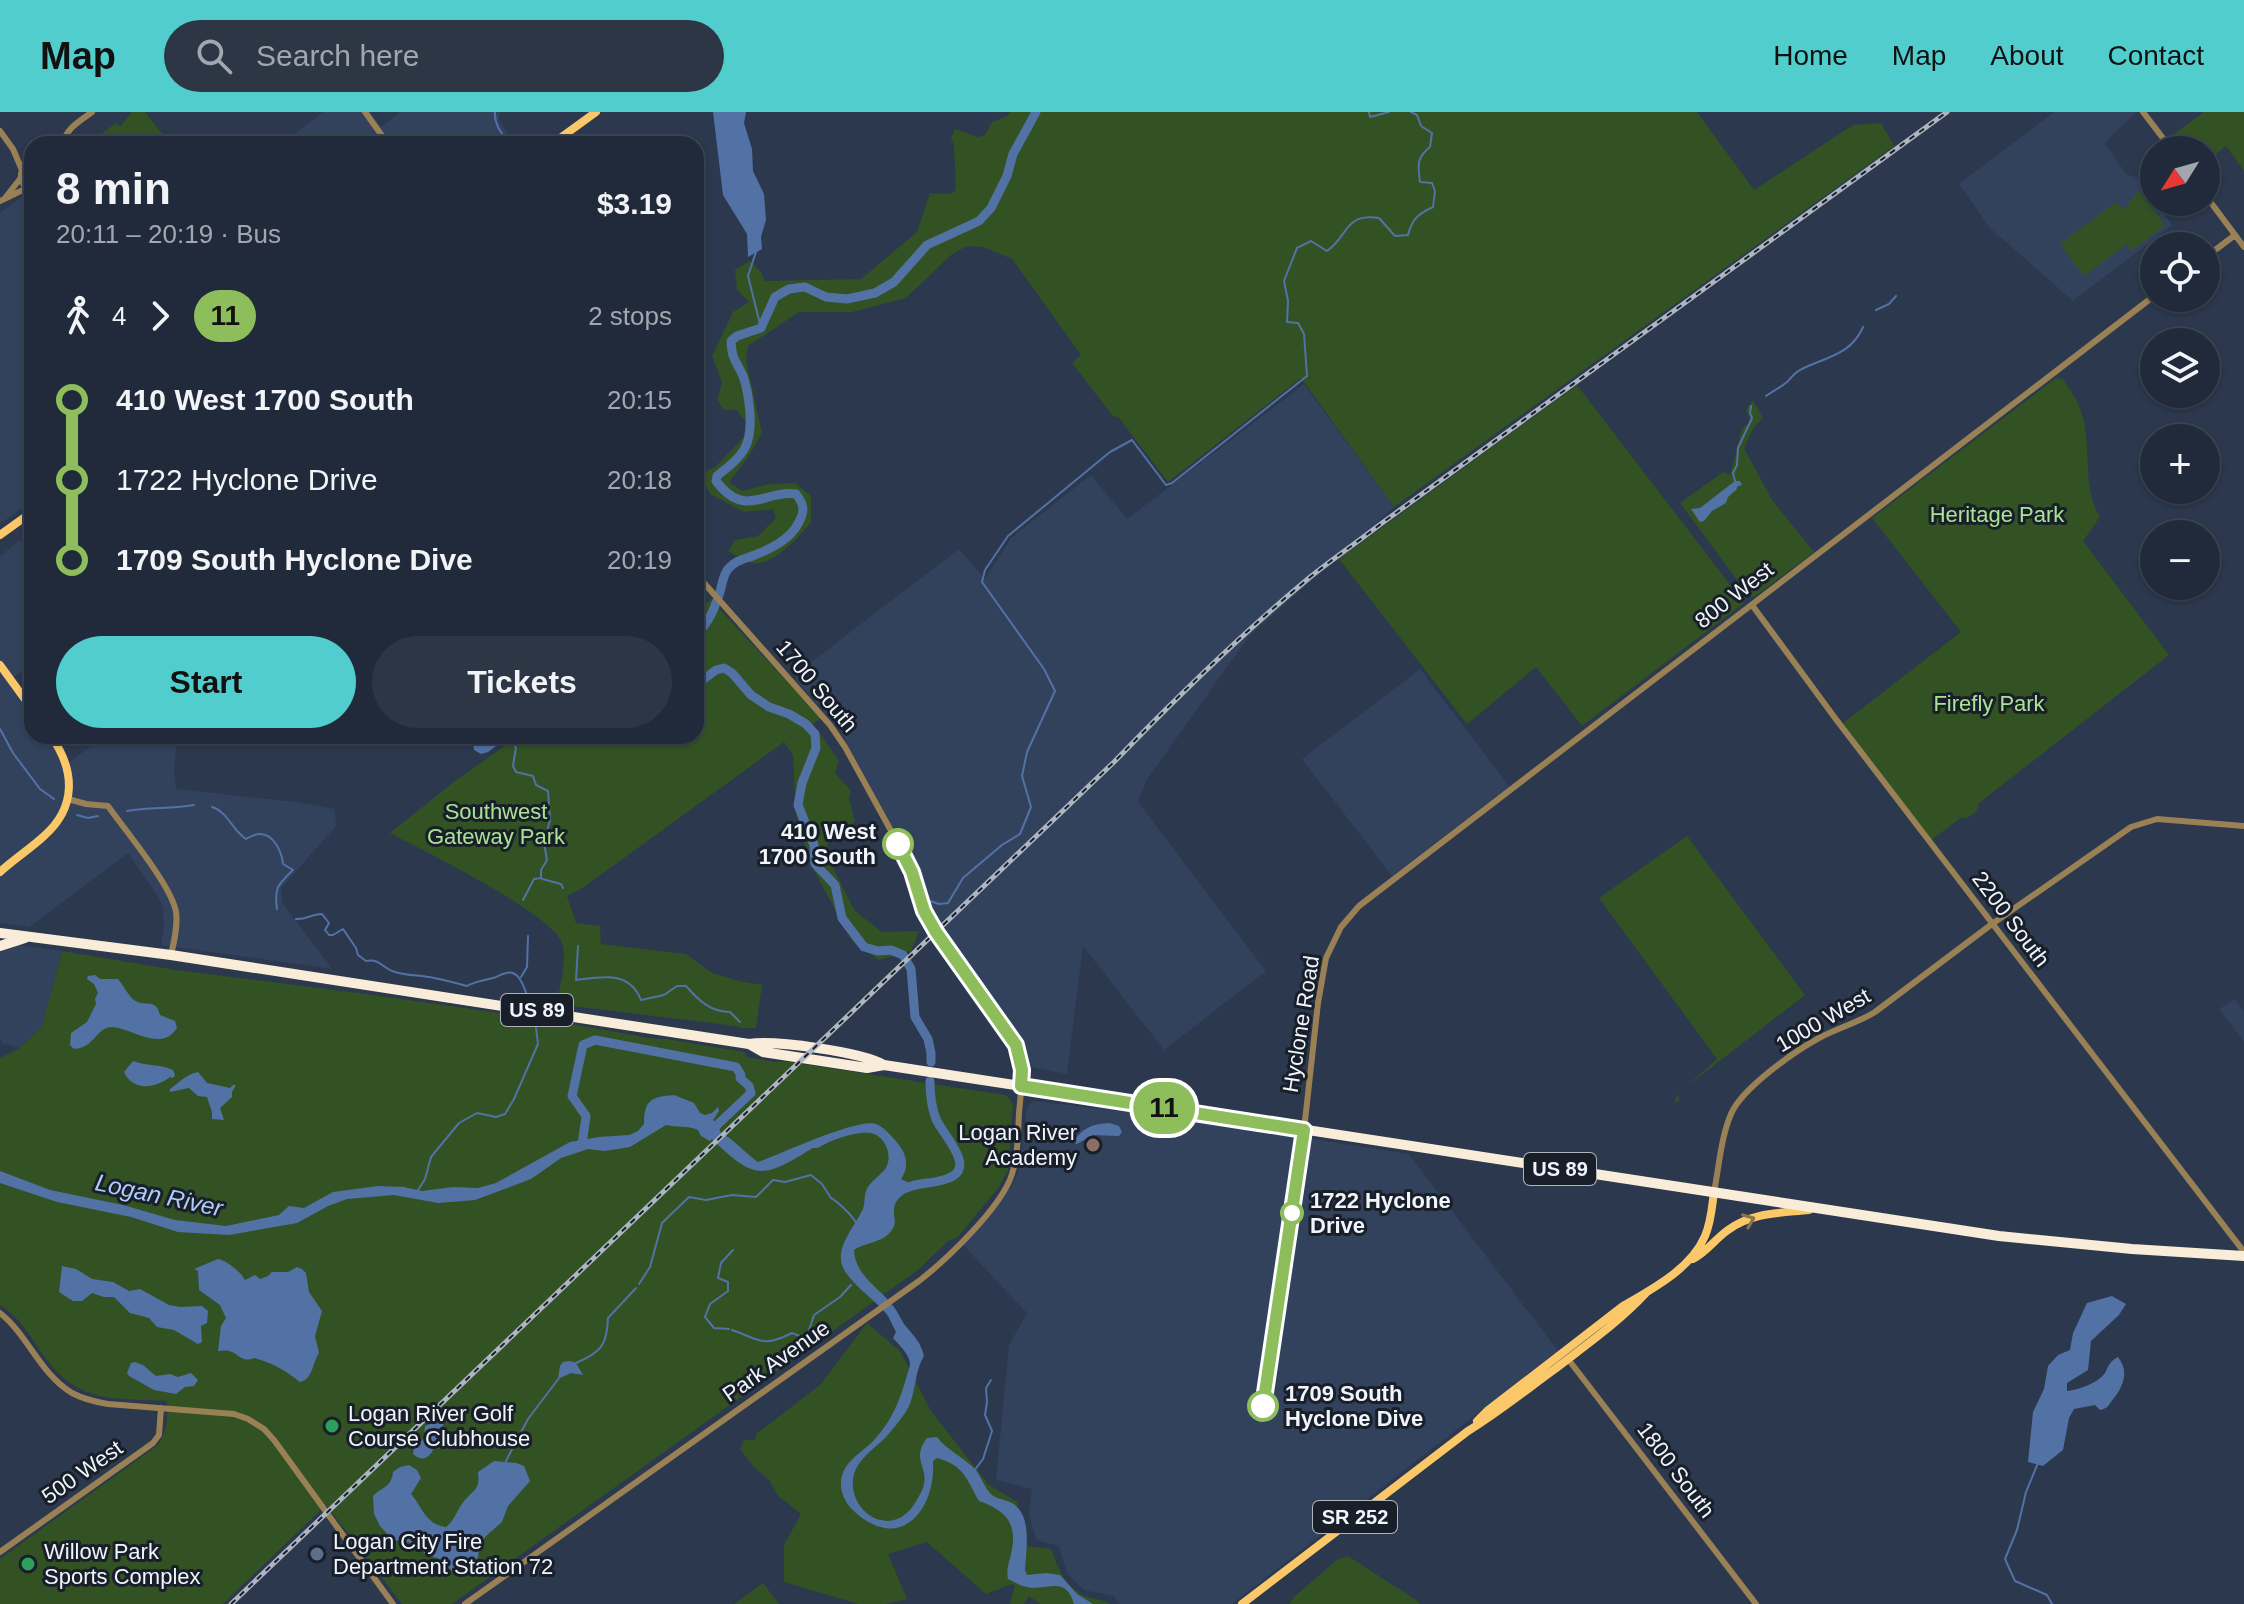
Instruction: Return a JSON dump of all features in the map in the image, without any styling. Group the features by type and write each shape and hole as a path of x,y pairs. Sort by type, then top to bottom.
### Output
{"highway":[{"name":"US 89","path":"0,933 171,955 749,1044 763,1042 871,1058 884,1065 2039,1241 2244,1254"},
{"path":"0,946 30,936"}],"main road":[{"path":"563,136 596,112"},
{"path":"0,535 24,518"},
{"path":"0,665 24,698"},
{"path":"0,872 52,827 61,815 68,799 69,771 57,744"},
{"name":"1000 West","path":"1242,1604 1484,1421 1631,1302 1689,1261 1706,1234 1714,1192"},
{"path":"1689,1261 1707,1252 1718,1238 1742,1221 1759,1215 1821,1209"},
{"name":"1000 West","path":"1468,1431 1487,1411 1627,1313 1646,1293"}],"street":[{"path":"64,136 92,112"},
{"path":"365,112 382,136"},
{"path":"2143,112 2161,136"},
{"path":"0,131 13,149 22,170 21,178 2,199"},
{"path":"13,149 24,158"},
{"path":"21,178 24,182"},
{"path":"2,199 24,191"},
{"path":"2220,215 2244,247"},
{"path":"2220,246 2235,235"},
{"name":"800 West","path":"1341,927 1359,906 1402,872 2140,307"},
{"name":"1700 South","path":"704,583 830,725 845,747 906,858 924,911 936,932 1016,1045 1022,1070 1021,1086"},
{"name":"2200 South","path":"1752,605 2244,1254"},
{"path":"68,799 108,806 171,896 177,925 171,955"},
{"name":"1000 West","path":"1714,1192 1726,1130 1739,1099 1754,1084 1820,1038 1858,1023 1875,1012 1992,924 2112,840 2143,822 2157,819 2244,826"},
{"name":"Hyclone Road","path":"1304,1130 1326,958 1341,927"},
{"name":"Park Avenue","path":"465,1604 936,1268 1005,1190 1016,1151 1021,1086"},
{"path":"0,1313 13,1324 47,1371 72,1393 108,1404 234,1414 264,1429 393,1604"},
{"name":"1800 South","path":"1566,1355 1756,1604"},
{"name":"500 West","path":"0,1552 153,1443 159,1435 161,1408"}],"shaded area":[{"path":"323,112 370,112 381,127 400,112 500,112 499,119 509,136 292,136"},
{"path":"2054,112 2137,112 2105,144 2127,175 2136,177 2140,182 2140,216 2165,216 2172,225 2163,232 2140,232 2140,250 2073,301 1990,228 1959,184"},
{"path":"23,196 24,507 0,524 0,213"},
{"path":"1304,384 1394,507 1249,636 1146,781 1138,802 1266,971 1164,1050 1083,946 1067,1074 1027,1066 1025,1052 926,908 915,868 838,727 796,680 802,669 959,549 985,579 1011,538 1091,475 1127,519"},
{"path":"20,540 24,545 24,669 8,682 24,703 24,744 55,744 69,762 94,744 176,744 176,789 335,809 336,826 281,888 282,902 332,969 161,945 163,908 128,853 29,927 0,923 0,556"},
{"path":"1420,669 1509,786 1392,876 1302,759"},
{"path":"0,942 62,951 42,1026 20,1048 2,1043 0,1037"},
{"path":"2235,999 2244,1011 2244,1042 2219,1009"},
{"path":"1035,1101 1169,1117 1409,1154 1558,1351 1232,1604 1120,1604 1113,1596 1084,1590 1067,1573 1059,1546 1036,1540 1029,1514 1032,1489 996,1480 1009,1345 1027,1313 963,1245 1011,1187 1018,1173 1027,1108"}],"green space":[{"path":"132,112 145,112 164,136 99,136 116,123 120,127"},
{"path":"1010,112 1697,112 1754,190 1853,125 1881,123 1894,146 1394,507 1301,378 1168,482 1072,363 1081,355 1012,259 983,247 967,246 951,255 906,298 852,312 799,312 748,346 746,360 762,433 729,482 742,491 770,484 795,483 811,496 811,523 769,560 752,563 728,551 735,540 758,536 776,518 773,509 744,512 710,494 704,481 704,472 714,468 744,437 747,421 737,410 724,410 717,400 722,382 712,356 733,312 749,302 737,290 735,270 750,261 765,281 861,279 917,232 930,193 950,194 956,190 951,138 955,129 978,137 985,135 992,122"},
{"path":"2204,112 2244,112 2244,171 2226,146 2220,151 2220,136 2171,136"},
{"path":"2139,191 2140,216 2159,216 2164,223 2163,227 2156,232 2140,232 2140,244 2131,251 2127,244 2084,276 2060,244 2116,202 2123,210"},
{"path":"2056,378 2063,379 2078,403 2086,433 2090,491 2100,517 2083,541 2169,655 1979,803 1977,811 1966,819 1962,817 1931,840 1843,723 1961,632 1872,518"},
{"path":"1577,385 1744,603 1582,726 1536,667 1467,724 1339,559"},
{"path":"1753,400 1763,418 1754,427 1744,448 1772,500 1814,552 1754,597 1749,596 1680,503 1723,472 1730,475 1742,429 1751,421 1746,410"},
{"name":"Southwest Gateway Park","path":"711,600 821,718 807,728 819,732 839,761 835,773 851,791 849,799 855,821 841,839 828,832 827,856 855,911 882,932 919,931 911,951 879,960 852,941 811,865 796,815 793,755 784,742 584,887 567,896 576,923 600,926 601,944 686,954 712,973 762,985 756,1028 564,1005 558,998 564,956 562,943 553,931 512,900 390,833 508,744 704,744 704,605"},
{"path":"1687,836 1805,995 1685,1088 1717,1059 1599,898"},
{"path":"62,951 176,970 555,1021 744,1052 747,1057 775,1062 1005,1095 1013,1106 1008,1170 999,1187 958,1237 948,1241 918,1270 452,1604 402,1604 326,1505 223,1604 0,1604 0,1559 158,1445 167,1419 167,1401 96,1395 68,1381 54,1369 18,1320 0,1305 0,1058 20,1048 42,1026"},
{"path":"867,1323 900,1351 931,1411 988,1484 1017,1502 1027,1546 1051,1549 1062,1574 1074,1589 1082,1595 1110,1604 1040,1604 1029,1596 1024,1604 1010,1604 1015,1585 986,1594 927,1542 888,1554 907,1599 885,1604 858,1604 784,1582 784,1545 801,1514 777,1495 770,1481 740,1449 744,1440 755,1440 756,1434 820,1385"},
{"path":"1348,1556 1419,1604 1289,1604 1338,1559"},
{"path":"763,1583 779,1604 734,1604"}],"water":[{"path":"713,112 746,112 744,123 752,149 753,171 764,194 766,220 761,237 762,249 748,257 747,234 723,195"},
{"path":"1735,481 1740,481 1742,485 1728,497 1726,503 1700,522 1691,509 1700,508"},
{"path":"473,744 499,744 481,754 474,750"},
{"path":"95,975 100,979 118,979 134,1000 153,1004 160,1015 175,1021 177,1028 163,1039 155,1039 120,1028 107,1028 87,1045 74,1049 70,1045 71,1033 87,1022 96,1004 98,993 94,984 87,979"},
{"path":"133,1061 168,1068 175,1075 152,1086 133,1083 124,1072"},
{"path":"198,1072 207,1083 230,1088 236,1085 232,1097 220,1108 224,1120 212,1119 207,1097 198,1096 189,1088 170,1092 183,1079"},
{"path":"674,1095 694,1103 705,1115 718,1107 713,1120 720,1132 758,1162 836,1131 867,1123 879,1125 897,1142 906,1162 901,1179 909,1183 910,1189 896,1203 895,1223 890,1233 854,1250 855,1259 863,1274 894,1307 919,1343 924,1356 905,1413 856,1468 853,1487 856,1499 862,1509 881,1520 903,1516 913,1506 923,1487 922,1445 927,1438 937,1437 975,1469 992,1495 1013,1503 1020,1511 1026,1527 1027,1575 1060,1575 1077,1594 1093,1604 1074,1604 1067,1591 1058,1586 1029,1587 1008,1579 1013,1534 1008,1520 997,1509 979,1501 964,1474 946,1461 937,1458 933,1461 929,1495 913,1520 901,1527 873,1524 853,1510 845,1499 842,1474 891,1418 910,1364 906,1353 893,1338 896,1332 888,1316 847,1275 841,1260 845,1240 863,1209 866,1191 888,1163 886,1147 880,1138 871,1133 843,1137 813,1148 771,1170 760,1171 739,1163 712,1139 710,1141 701,1136 698,1130 666,1125 630,1147 605,1151 588,1149 561,1158 531,1179 475,1200 438,1203 394,1195 347,1199 297,1223 229,1235 178,1232 131,1217 57,1202 0,1183 0,1171 50,1190 123,1205 175,1220 226,1226 279,1215 289,1206 304,1208 333,1192 378,1186 422,1191 478,1188 496,1183 570,1142 629,1135 638,1131 644,1124 645,1110 650,1101"},
{"path":"1109,1123 1119,1126 1122,1132 1119,1136 1093,1135 1077,1144 1073,1142 1088,1128"},
{"path":"218,1259 233,1267 245,1280 255,1275 260,1279 272,1272 288,1272 297,1267 306,1273 309,1292 322,1311 315,1336 319,1353 304,1380 300,1382 261,1360 243,1359 229,1351 218,1351 221,1326 226,1318 220,1305 199,1290 198,1271 194,1269"},
{"path":"62,1266 76,1269 92,1279 113,1282 129,1291 140,1289 169,1305 202,1306 208,1311 207,1323 201,1326 202,1342 198,1344 174,1330 157,1327 149,1318 130,1313 114,1297 92,1293 82,1301 73,1301 59,1292"},
{"path":"2112,1296 2126,1304 2119,1315 2091,1341 2088,1370 2067,1383 2067,1391 2098,1380 2118,1357 2124,1373 2120,1388 2105,1408 2100,1410 2095,1405 2074,1409 2069,1418 2063,1450 2043,1466 2028,1462 2033,1412 2044,1389 2048,1366 2058,1355 2070,1350 2073,1333 2087,1303"},
{"path":"570,1361 576,1363 583,1375 571,1373 558,1379 560,1366"},
{"path":"135,1362 156,1376 170,1374 178,1377 191,1373 198,1380 194,1386 185,1387 176,1394 154,1390 129,1376 127,1373 131,1363"},
{"path":"444,1420 443,1426 438,1429 432,1452 424,1458 413,1454 414,1448 424,1438 425,1426"},
{"path":"494,1461 524,1466 530,1481 508,1506 502,1522 479,1546 478,1557 470,1568 459,1574 452,1571 438,1558 428,1556 412,1543 393,1540 380,1526 374,1514 373,1496 388,1484 393,1472 400,1467 409,1465 417,1470 421,1478 411,1494 433,1523 446,1527 476,1488 478,1472"}],"waterway":[{"path":"495,112 497,125 503,136"},
{"path":"704,625 728,569 786,538 796,528 803,511 796,494 746,501 727,493 716,481 717,476 744,450 749,435 747,389 733,357 731,341 761,328 775,297 789,289 805,287 826,297 847,299 875,293 894,282 927,245 979,221 991,208 1007,176 1013,154 1036,112"},
{"path":"1369,112 1370,117 1389,112"},
{"path":"927,900 948,903 963,878 1020,834 1031,807 1022,776 1027,752 1055,691 1044,669 982,582 985,570 1008,536 1110,452 1132,440 1166,485 1172,483 1307,376 1304,334 1298,323 1287,322 1288,301 1284,281 1297,248 1311,241 1327,251 1353,222 1368,217 1379,218 1395,236 1408,235 1416,218 1433,207 1435,191 1432,183 1420,182 1419,167 1422,155 1430,147 1432,133 1421,126 1417,115 1411,112"},
{"path":"756,252 748,276 761,328"},
{"path":"1876,310 1889,304 1896,296"},
{"path":"1766,396 1800,370 1845,349 1863,327"},
{"path":"1735,481 1733,473 1738,448 1752,418 1751,406"},
{"path":"704,679 724,668 751,695 806,724 815,734 816,748 802,783 798,805 814,845 815,864 835,885 842,918 864,947 878,951 891,950 903,955 911,969 915,1017 928,1039 931,1062"},
{"path":"0,729 13,753 40,789 54,799"},
{"path":"511,744 516,747 513,766 516,772 533,776 536,785 548,791 550,820 544,843 547,860 541,870 541,878 534,879 523,900"},
{"path":"127,811 194,805"},
{"path":"212,807 222,813 246,839 257,834 273,840 283,864 293,870 278,887 277,909"},
{"path":"77,815 88,818 98,816"},
{"path":"542,879 561,884 563,888"},
{"path":"296,919 322,914 329,923 325,930 329,935 343,929 358,955 391,971 467,986 510,973 520,979 527,995"},
{"path":"521,977 527,967 528,936"},
{"path":"578,946 576,980 605,977 622,980 636,990 641,1000 664,995 677,986 686,986 706,1005 730,1012 740,1022"},
{"path":"418,1190 425,1179 431,1157 459,1123 477,1113 496,1117 505,1114 538,1044 536,1028"},
{"name":"Logan River","path":"582,1145 586,1116 572,1096 583,1045 595,1040 736,1067 751,1093 716,1126 713,1133"},
{"path":"900,1191 949,1178 957,1173 960,1166 959,1158 934,1114 930,1081"},
{"path":"639,1284 650,1267 662,1223 689,1197 706,1200 732,1195 756,1197 773,1180 785,1182 811,1175 856,1223"},
{"path":"729,1329 714,1328 705,1317 710,1304 728,1291 728,1282 718,1278 721,1263 733,1250"},
{"path":"732,1330 762,1341 792,1333 802,1337 808,1333 814,1315 851,1285"},
{"path":"576,1363 601,1347 608,1318 636,1288"},
{"path":"506,1461 528,1419 559,1378"},
{"path":"974,1471 983,1459 992,1431 985,1415 986,1388 991,1380"},
{"path":"2038,1463 2005,1559 2015,1581 2047,1595 2052,1604"}],"railway":[{"path":"231,1604 1114,762 1209,667 1283,600 1378,526 1947,112"}],"bus line":[{"name":"11","path":"898,844 912,872 920,904 936,932 1016,1045 1022,1070 1021,1086 1304,1130 1263,1406"}],"place":[{"name":"410 West 1700 South","path":"898,844"},
{"name":"Logan River Academy","path":"1093,1145"},
{"name":"1722 Hyclone Drive","path":"1292,1213"},
{"name":"1709 South Hyclone Dive","path":"1263,1406"},
{"name":"Logan River Golf Course Clubhouse","path":"332,1426"},
{"name":"Logan City Fire Department Station 72","path":"317,1554"},
{"name":"Willow Park Sports Complex","path":"28,1564"}],"park label":[{"name":"Heritage Park","path":"1997,514"},
{"name":"Firefly Park","path":"1989,703"}]}
